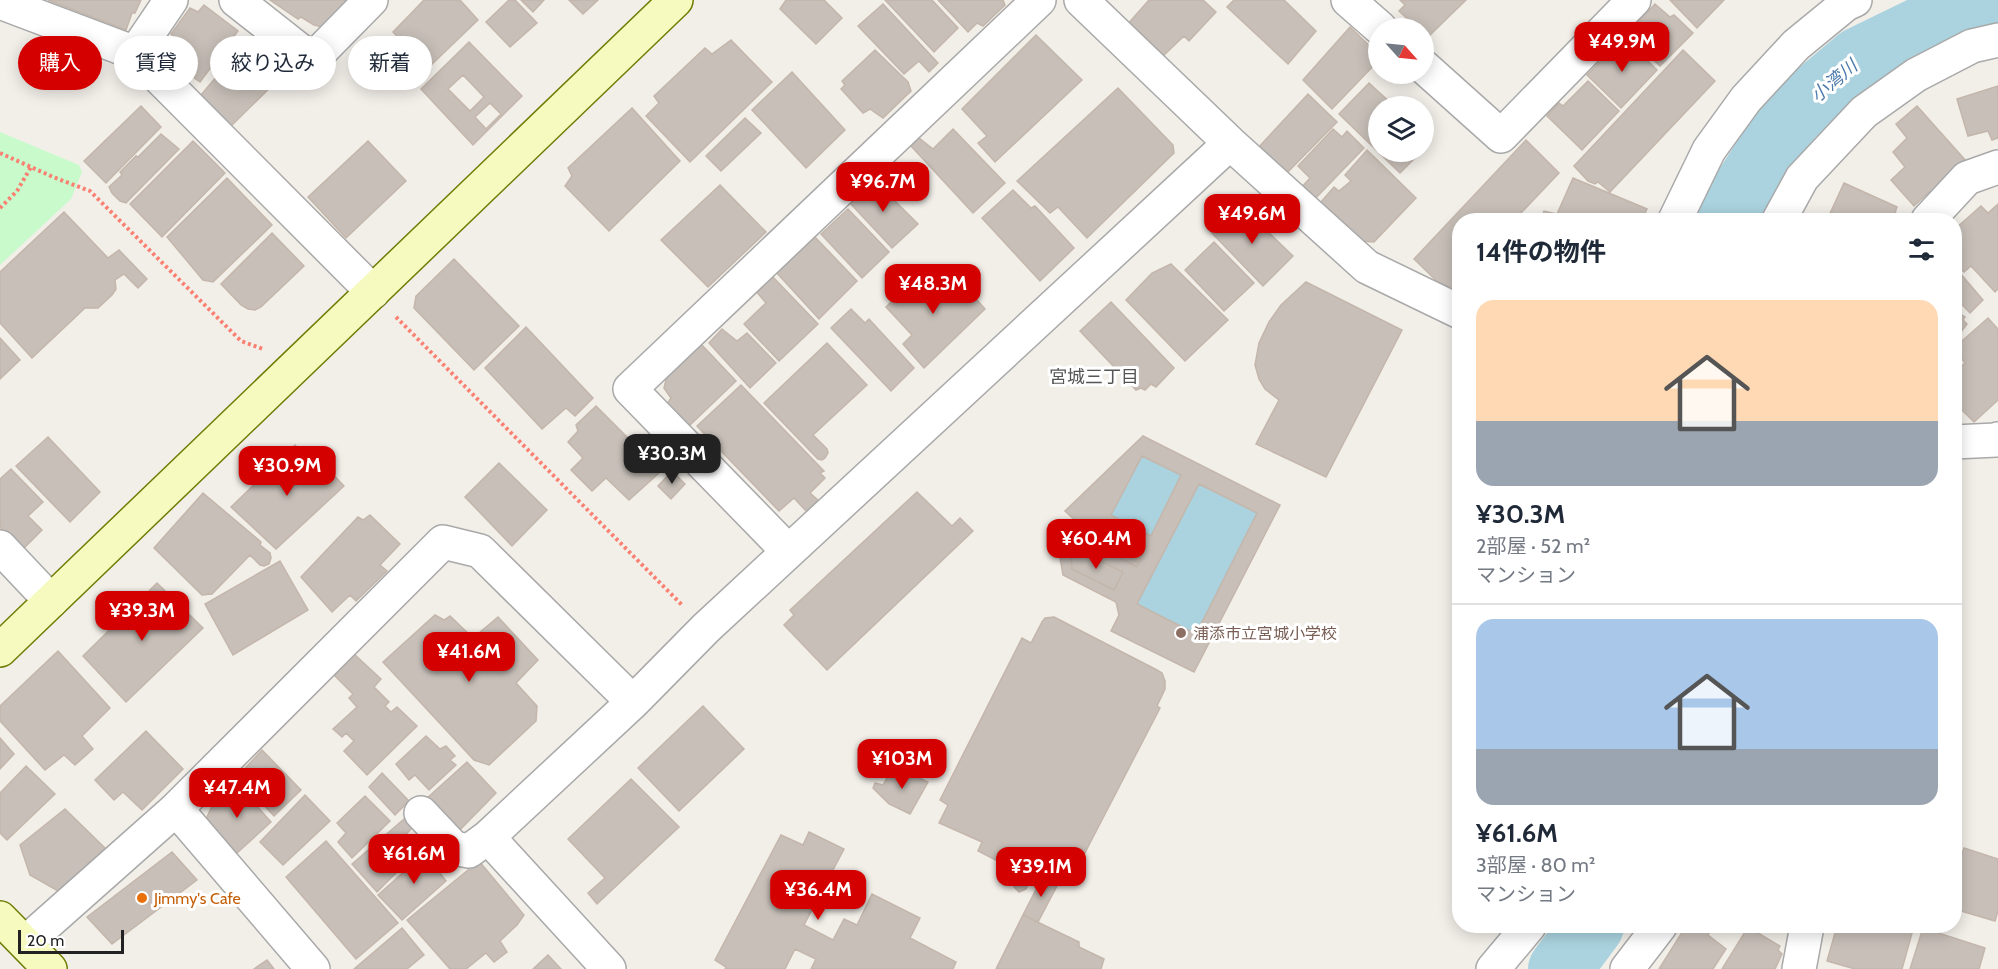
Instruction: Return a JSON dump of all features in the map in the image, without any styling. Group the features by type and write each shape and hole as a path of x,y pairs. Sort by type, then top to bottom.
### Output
{"street":[{"path":"147,36 171,0"},
{"path":"236,0 312,60 370,0"},
{"path":"0,650 676,0"},
{"path":"788,551 630,389 1039,0"},
{"path":"1081,0 1230,143 1367,267 1452,308"},
{"path":"1348,0 1369,18"},
{"path":"1434,76 1501,136 1634,0"},
{"path":"1678,213 1709,150 1746,99 1796,45 1846,4 1855,0"},
{"path":"0,2 114,45"},
{"path":"1783,213 1802,178 1864,112 1916,75 1972,46 1998,40"},
{"path":"172,90 373,292"},
{"path":"421,813 454,848 470,850 488,837 633,702 705,628 1230,143"},
{"path":"1935,213 1968,178 1998,167"},
{"path":"1962,442 1998,439"},
{"path":"25,943 176,809 443,542 480,551 633,702"},
{"path":"0,547 51,601"},
{"path":"176,809 313,969"},
{"path":"488,837 609,969"},
{"path":"0,918 50,969"},
{"path":"1493,969 1523,933"},
{"path":"1627,969 1654,933"}],"path":[{"path":"0,208 17,191 31,167"},
{"path":"373,292 705,628"}],"green space":[{"path":"0,132 79,165 82,172 71,199 0,265"}],"water":[{"path":"1142,456 1181,475 1151,536 1111,515"},
{"path":"1199,484 1257,513 1196,634 1137,604"}],"building":[{"path":"48,0 141,0 135,13 132,13 126,30"},
{"path":"270,0 349,0 322,27 301,17 298,19"},
{"path":"424,0 460,0 478,20 432,64 432,36 397,36 393,32"},
{"path":"509,0 515,0 537,23 510,47 486,22"},
{"path":"521,0 544,0 533,12"},
{"path":"569,0 598,0 583,14"},
{"path":"786,0 824,0 842,18 816,44 780,9"},
{"path":"885,0 932,0 958,28 934,52"},
{"path":"938,0 1003,0 1005,5 983,26 977,23 968,32"},
{"path":"1149,0 1203,0 1216,12 1189,41 1184,36 1161,58 1127,25"},
{"path":"1234,0 1284,0 1316,31 1288,64 1227,7"},
{"path":"1400,0 1466,0 1434,31 1434,18 1406,18 1399,11 1405,5"},
{"path":"1670,0 1724,0 1697,28"},
{"path":"883,4 938,63 929,72 919,61 904,74 858,26"},
{"path":"1655,4 1670,17 1674,15 1693,33 1660,66 1627,34"},
{"path":"204,5 238,31 234,36 210,36 210,69 200,82 198,81 198,36 173,36 171,34 190,8 198,12"},
{"path":"1350,27 1368,44 1368,71 1332,109 1303,80"},
{"path":"1036,35 1082,80 995,162 978,143 987,136 962,109"},
{"path":"1624,38 1657,70 1621,108 1587,75"},
{"path":"731,40 772,82 690,162 646,116 659,103 654,96 705,48 712,54"},
{"path":"469,42 522,96 473,145 422,90 432,90 432,78","holes":["463,75 484,97 470,111 448,89","490,103 501,114 486,129 475,117"]},
{"path":"875,50 908,82 911,91 883,118 870,109 863,113 841,89 845,85 842,81"},
{"path":"1683,50 1715,81 1610,192 1598,182 1595,184 1588,181 1574,166"},
{"path":"792,72 845,130 806,168 752,110"},
{"path":"1588,81 1619,111 1582,150 1547,116 1559,103 1563,106"},
{"path":"210,84 210,90 268,90 231,126 201,95"},
{"path":"1368,84 1383,96 1368,96 1368,142 1339,114"},
{"path":"1998,86 1998,138 1992,140 1988,131 1968,136 1957,99"},
{"path":"1118,88 1173,145 1174,153 1087,238 1058,207 1050,213 1017,181"},
{"path":"1308,94 1337,122 1284,176 1256,150"},
{"path":"141,106 161,127 106,183 84,161"},
{"path":"1917,106 1967,162 1933,195 1929,192 1914,206 1891,180 1905,167 1893,152 1907,138 1896,124"},
{"path":"632,108 680,161 609,231 565,186 572,176 568,168"},
{"path":"745,118 761,133 721,171 706,156"},
{"path":"953,129 1005,183 973,213 911,146 919,138 933,149"},
{"path":"1333,129 1342,137 1347,131 1364,148 1311,203 1299,190 1310,178 1298,166"},
{"path":"161,134 179,149 126,203 120,201 109,187 122,175 120,172"},
{"path":"1526,140 1559,173 1521,213 1457,213"},
{"path":"193,141 225,173 162,237 130,204"},
{"path":"368,141 406,181 346,238 308,197"},
{"path":"1367,150 1368,162 1379,162 1416,198 1374,242 1361,241 1321,202 1334,187 1339,191 1351,181 1345,175"},
{"path":"1388,162 1411,162 1400,173"},
{"path":"227,178 272,225 213,282 203,280 167,237"},
{"path":"1573,178 1647,209 1645,213 1557,213"},
{"path":"873,179 918,224 892,248 849,202"},
{"path":"1844,183 1897,207 1895,213 1830,213"},
{"path":"720,185 766,232 708,287 661,240"},
{"path":"1013,190 1031,208 1035,206 1074,248 1040,281 982,218"},
{"path":"1239,204 1293,256 1263,286 1210,231"},
{"path":"1998,204 1998,289 1995,292 1971,266 1964,272 1962,270 1962,223 1981,206 1988,213"},
{"path":"848,209 889,252 862,278 821,234"},
{"path":"64,212 108,258 119,250 147,279 138,288 124,274 115,280 116,289 112,295 98,308 85,308 32,358 0,323 0,272"},
{"path":"1452,219 1452,286 1447,291 1414,259"},
{"path":"272,233 304,266 261,307 255,310 248,309 241,305 221,284"},
{"path":"814,236 857,281 819,319 776,272"},
{"path":"1214,242 1254,283 1224,311 1185,270"},
{"path":"454,259 519,326 474,370 414,308 416,296"},
{"path":"1171,264 1228,320 1185,361 1126,300 1152,273"},
{"path":"928,265 961,298 969,291 985,309 924,368 903,344 912,335 886,307"},
{"path":"770,274 818,324 779,361 744,324 766,303 755,290"},
{"path":"1962,275 1983,300 1970,313 1962,304"},
{"path":"1306,282 1402,330 1326,477 1256,444 1279,400 1265,389 1259,379 1255,365 1259,343 1269,322 1281,305"},
{"path":"1111,302 1174,368 1156,387 1151,384 1145,390 1141,388 1136,390 1080,331"},
{"path":"851,309 865,323 869,319 914,368 891,391 831,328"},
{"path":"1962,315 1965,317 1963,320 1967,324 1962,331"},
{"path":"1988,318 1998,329 1998,400 1974,422 1962,410 1962,366 1965,363 1962,359 1962,341"},
{"path":"526,327 593,398 575,416 566,408 542,429 485,368"},
{"path":"722,329 737,341 747,333 776,363 750,388 709,343"},
{"path":"0,338 20,360 0,379"},
{"path":"700,343 736,381 688,427 667,404 671,398 664,388 667,376"},
{"path":"827,343 867,385 813,435 827,449 828,453 822,460 818,459 764,403"},
{"path":"741,385 824,471 820,473 825,478 810,493 818,500 807,512 794,498 779,511 697,426"},
{"path":"596,406 632,442 640,439 652,454 646,459 659,473 629,500 606,478 592,491 571,470 583,458 568,442 578,431 576,425"},
{"path":"1143,436 1280,505 1194,672 1111,631 1119,615 1116,602 1063,575 1058,546 1080,525 1065,511","holes":["1142,456 1181,475 1151,536 1111,515","1199,484 1257,513 1196,634 1137,604","1104,528 1145,548 1137,567 1095,545","1079,550 1123,572 1114,590 1072,569 1071,556"]},
{"path":"48,437 100,492 70,522 16,466"},
{"path":"295,445 315,468 321,462 344,486 276,549 231,507"},
{"path":"499,463 547,510 512,546 465,497"},
{"path":"11,469 43,502 28,516 42,530 25,547 13,542 0,527 0,479"},
{"path":"672,471 685,484 671,499 658,486"},
{"path":"917,492 952,526 960,518 973,531 827,670 784,625 794,615 790,610"},
{"path":"203,493 261,542 260,545 270,553 271,558 269,564 264,566 250,555 212,594 202,595 154,548"},
{"path":"370,515 400,544 380,565 387,571 356,601 350,595 332,612 301,577 358,517 363,520"},
{"path":"1104,528 1145,548 1137,567 1095,545"},
{"path":"1079,550 1123,572 1114,590 1072,569 1071,556"},
{"path":"280,561 308,610 233,655 205,604"},
{"path":"157,583 203,628 126,702 83,656"},
{"path":"435,615 444,620 450,616 473,638 498,617 538,660 516,683 537,706 536,721 489,765 474,760 383,662"},
{"path":"1054,617 1162,673 1165,689 1157,706 1160,708 1076,870 1067,865 1059,882 1035,870 1026,889 1019,892 1014,887 1014,883 1024,864 1019,863 1015,870 978,851 982,842 939,823 948,805 940,800 1022,638 1031,643 1045,618"},
{"path":"58,651 110,708 82,736 93,749 75,765 64,755 45,770 0,721 0,706"},
{"path":"353,653 381,679 374,687 389,702 385,706 391,712 397,707 417,726 367,775 344,751 354,741 346,733 342,737 333,729 357,707 349,698 353,694 332,673"},
{"path":"703,706 744,749 679,811 638,768"},
{"path":"146,731 183,769 142,810 123,792 114,800 95,780"},
{"path":"426,736 440,749 446,746 455,756 450,760 456,765 429,790 415,775 409,780 396,764"},
{"path":"0,738 14,754 0,769"},
{"path":"262,750 301,790 274,816 237,777"},
{"path":"467,762 496,793 457,833 426,799"},
{"path":"26,766 55,794 7,840 0,833 0,793"},
{"path":"894,766 928,782 910,814 889,804 873,788 875,783 883,785"},
{"path":"382,773 409,801 395,815 369,787"},
{"path":"631,779 679,827 597,904 588,893 605,878 568,839"},
{"path":"239,786 271,822 237,853 206,819 212,806 223,795"},
{"path":"305,795 330,821 283,865 260,842"},
{"path":"365,796 390,821 352,858 338,842 346,833 337,823"},
{"path":"65,809 107,850 60,892 30,875 20,845"},
{"path":"404,819 409,820 412,824 411,829 401,840 412,852 412,857 377,892 352,864"},
{"path":"809,832 844,849 804,925 833,940 844,919 857,925 872,894 920,918 910,938 956,962 953,969 811,969 816,959 795,949 785,969 725,969 726,967 715,960 781,835 803,845"},
{"path":"326,841 398,923 356,959 286,877"},
{"path":"434,845 443,854 433,864 446,881 402,920 378,895"},
{"path":"1964,848 1998,859 1998,911 1995,921 1962,911 1962,854"},
{"name":"Jimmy's Cafe","path":"172,852 197,880 112,944 87,917"},
{"path":"479,861 524,915 500,941 507,952 494,962 486,953 466,969 450,969 407,920"},
{"path":"1044,874 1059,882 1038,922 1023,915"},
{"path":"1023,915 1079,942 1079,947 1104,959 1101,969 996,969"},
{"path":"402,928 424,955 407,969 354,969"},
{"path":"1682,933 1709,933 1708,935 1726,949 1713,969 1659,969"},
{"path":"1744,933 1758,933 1780,946 1778,950 1782,954 1775,969 1722,969"},
{"path":"1835,933 1912,933 1902,969 1855,969 1827,961"},
{"path":"1921,933 1938,933 1985,948 1979,969 1910,969"},
{"path":"548,955 561,969 533,969"},
{"path":"267,960 274,969 254,969"}],"waterway":[{"name":"小湾川","path":"1730,213 1791,116 1859,59 1935,22 1990,0"},
{"name":"小湾川","path":"1560,969 1587,933"}],"place":[{"name":"浦添市立宮城小学校","path":"1181,633"},
{"name":"Jimmy's Cafe","path":"142,898"}],"district":[{"name":"宮城三丁目","path":"1094,377"}]}
